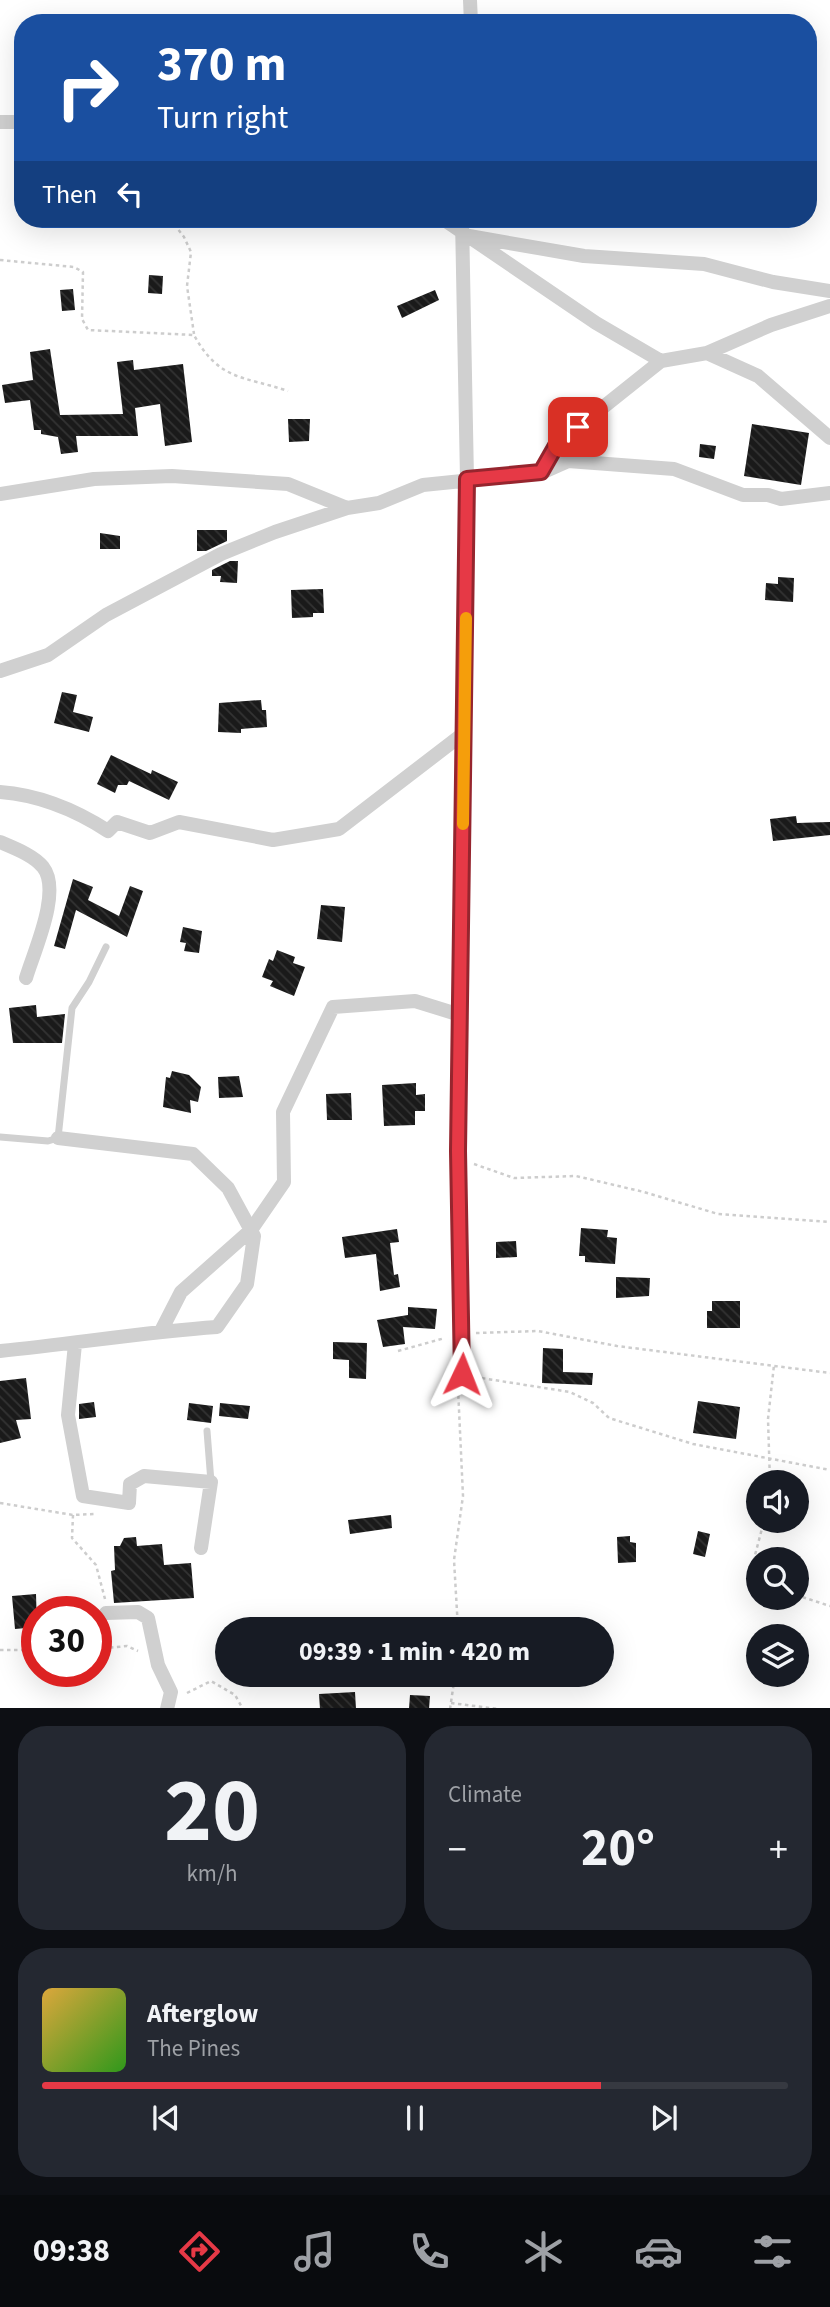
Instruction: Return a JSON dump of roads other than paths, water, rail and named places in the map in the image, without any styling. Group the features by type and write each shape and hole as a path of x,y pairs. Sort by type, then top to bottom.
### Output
{"street":[{"path":"454,228 596,323 661,361"},
{"path":"462,228 467,479 458,1151 462,1374"},
{"path":"461,234 584,256 704,264 774,282 830,291"},
{"path":"541,472 557,444 661,361 707,353 771,325 830,306"},
{"path":"707,353 758,376 830,438"},
{"path":"0,671 48,654 106,615 221,554 275,532 347,508 379,503 423,485 541,472 568,461 674,469 732,492 781,499 830,493"},
{"path":"0,494 94,479 172,476 288,484 347,508"},
{"path":"0,792 31,794 85,816 108,831 117,822 150,833 179,822 273,840 339,829 464,733"},
{"path":"0,842 26,854 44,868 52,892 26,978"},
{"path":"162,1331 181,1292 251,1230 284,1182 284,1112 333,1007 415,1001 460,1015"},
{"path":"0,1351 217,1327 247,1284 254,1236 228,1188 193,1154 58,1138"},
{"path":"75,1344 68,1415 83,1496 129,1503 130,1484 144,1476 211,1482 201,1548"},
{"path":"112,1613 138,1612 148,1618 158,1665 169,1684 169,1704"}],"lane":[{"path":"0,1137 48,1141 58,1138 72,1008 89,982 106,947"},
{"path":"207,1431 211,1482"}]}
